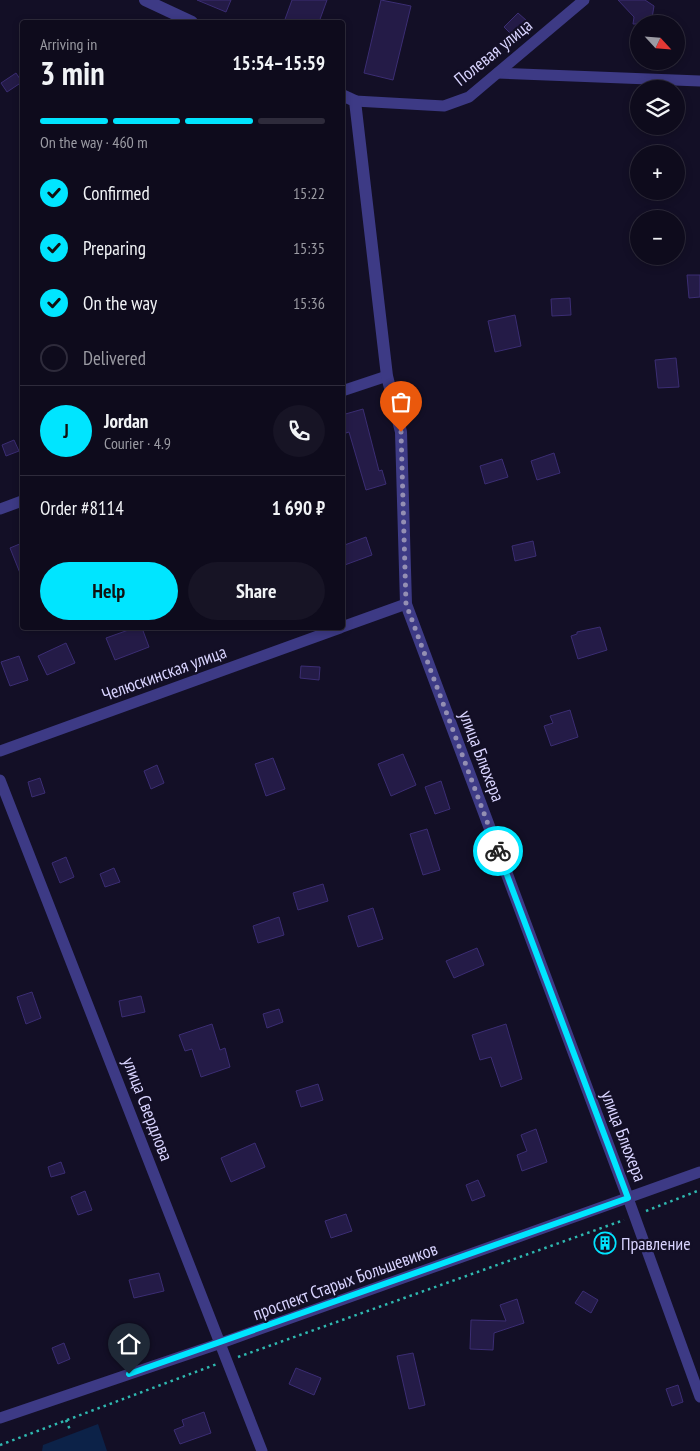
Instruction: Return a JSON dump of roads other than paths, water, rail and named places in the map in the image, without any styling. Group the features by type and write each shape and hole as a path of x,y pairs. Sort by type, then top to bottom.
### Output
{"street":[{"path":"145,0 188,20"},
{"name":"Полевая улица","path":"355,101 444,106 468,97 584,0"},
{"path":"498,73 700,81"},
{"path":"345,96 355,101"},
{"name":"улица Блюхера","path":"355,101 387,376 401,432 406,604 635,1216 700,1397"},
{"path":"345,390 387,376"},
{"path":"0,509 20,502"},
{"name":"Челюскинская улица","path":"345,626 406,604"},
{"name":"Челюскинская улица","path":"0,752 333,630"},
{"name":"улица Свердлова","path":"0,780 262,1451"},
{"name":"проспект Старых Большевиков","path":"0,1418 221,1343 700,1172"}],"water":[{"path":"98,1424 107,1451 42,1451 43,1445"}],"place":[{"name":"Правление","path":"605,1243"}]}
